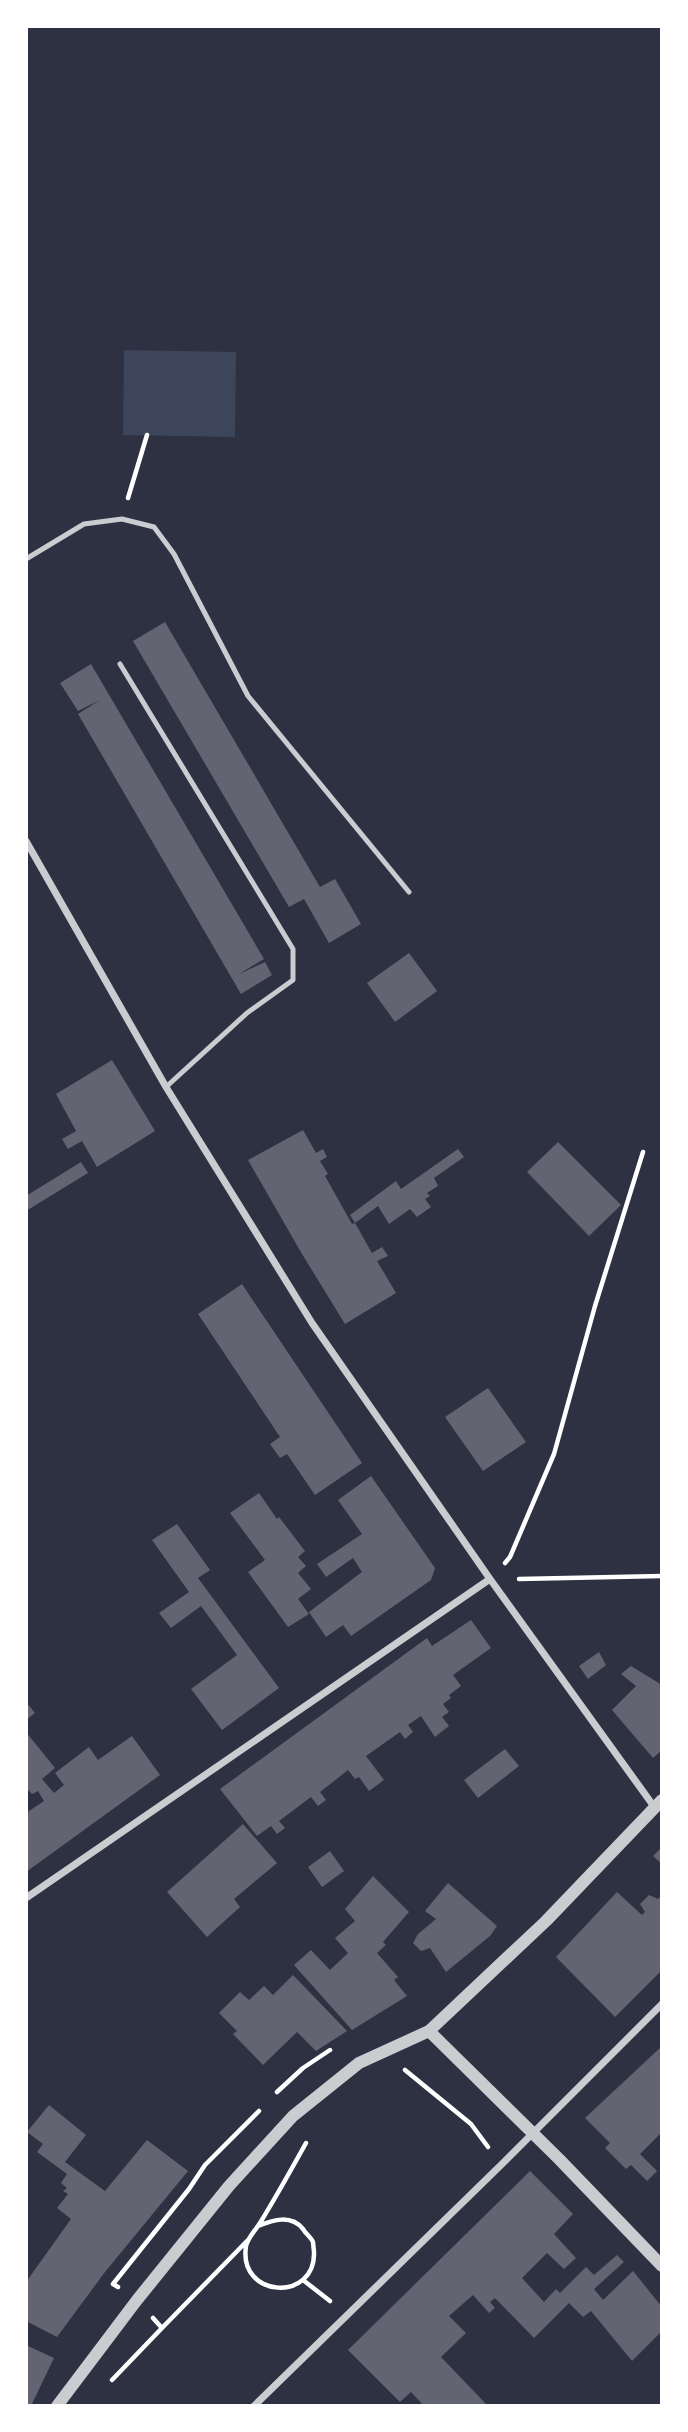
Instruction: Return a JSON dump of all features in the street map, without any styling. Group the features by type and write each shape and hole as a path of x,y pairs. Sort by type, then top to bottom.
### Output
{"street":[{"path":"26,841 166,1087 312,1323 490,1579 658,1804 546,1921 429,2031 359,2063 293,2116 229,2186 137,2300 57,2406"},
{"path":"26,1898 490,1579"},
{"path":"254,2406 662,2004"},
{"path":"429,2031 662,2266"}],"lane":[{"path":"26,559 84,524 122,519 154,527 174,554 248,696 409,892"},
{"path":"120,664 293,949 293,980 247,1013 166,1087"}],"path":[{"path":"132,485 147,435"},
{"path":"490,1579 510,1558 554,1454 595,1306 643,1152"},
{"path":"490,1579 662,1576"},
{"path":"394,2074 403,2069 471,2124 500,2165"},
{"path":"205,2165 286,2084"},
{"path":"162,2328 258,2226 308,2139"},
{"path":"247,2240 244,2256 250,2272 259,2282 274,2288 287,2288 303,2280 314,2262 313,2242 299,2224 279,2218 258,2226"},
{"path":"303,2280 347,2316"}],"shaded area":[{"path":"124,350 236,352 235,437 123,435"}],"building":[{"path":"165,622 320,887 335,879 361,924 329,943 304,899 289,907 133,641"},
{"path":"91,664 264,959 239,974 265,962 272,975 241,994 78,714 100,700 78,711 60,683"},
{"path":"409,953 437,991 395,1022 367,983"},
{"path":"112,1060 155,1131 97,1167 82,1141 68,1149 62,1139 76,1131 56,1094"},
{"path":"303,1130 316,1153 323,1149 327,1157 320,1161 328,1174 325,1176 352,1224 355,1223 372,1253 382,1247 388,1256 377,1261 396,1293 345,1324 248,1160"},
{"path":"558,1142 621,1205 589,1236 527,1172"},
{"path":"458,1149 464,1157 434,1178 438,1186 427,1193 430,1196 425,1199 431,1207 417,1217 410,1209 389,1224 378,1206 355,1223 350,1215 396,1181 401,1189"},
{"path":"81,1162 88,1173 26,1211 26,1196"},
{"path":"242,1284 362,1463 315,1495 287,1454 280,1458 270,1444 280,1437 198,1314"},
{"path":"488,1388 526,1442 483,1471 445,1417"},
{"path":"371,1476 435,1568 431,1580 351,1636 343,1625 326,1637 309,1612 362,1572 353,1558 326,1577 317,1564 362,1534 338,1500"},
{"path":"259,1493 305,1551 298,1557 306,1566 298,1573 311,1589 298,1599 309,1614 288,1627 248,1572 265,1560 230,1513"},
{"path":"177,1524 210,1570 198,1578 279,1688 222,1730 191,1689 237,1655 201,1606 171,1628 159,1613 189,1592 152,1540"},
{"path":"471,1620 491,1648 453,1675 461,1686 449,1695 451,1698 443,1704 449,1712 442,1717 449,1726 435,1737 421,1716 408,1725 413,1732 405,1739 400,1732 366,1756 384,1780 369,1791 359,1777 355,1779 348,1770 320,1792 326,1800 318,1806 311,1797 279,1821 285,1828 277,1834 271,1826 257,1836 220,1789 427,1638 432,1646"},
{"path":"599,1652 606,1665 588,1679 579,1666"},
{"path":"631,1666 662,1685 662,1750 653,1758 612,1710 636,1686 621,1674"},
{"path":"26,1702 35,1713 26,1720"},
{"path":"26,1732 55,1768 42,1779 54,1793 64,1785 55,1773 89,1747 98,1760 132,1736 160,1775 26,1872 26,1813 44,1801 38,1791 32,1794 26,1788"},
{"path":"505,1749 519,1766 478,1798 464,1780"},
{"path":"243,1824 277,1863 234,1899 240,1907 207,1937 167,1892"},
{"path":"662,1847 662,1864 653,1856"},
{"path":"330,1851 344,1871 322,1887 308,1867"},
{"path":"373,1876 409,1912 383,1942 386,1945 377,1953 398,1977 394,1980 407,1996 352,2030 294,1965 311,1950 330,1970 348,1953 335,1938 355,1921 345,1909"},
{"path":"448,1883 497,1926 490,1936 446,1972 430,1948 421,1951 413,1943 418,1934 436,1919 425,1911"},
{"path":"617,1892 642,1915 645,1912 640,1904 649,1895 658,1899 662,1895 662,1970 615,2017 556,1957"},
{"path":"293,1975 347,2031 316,2051 297,2032 263,2065 233,2034 237,2031 219,2013 240,1992 249,2000 264,1986 273,1995"},
{"path":"662,2046 662,2132 640,2154 657,2171 647,2181 631,2165 626,2169 605,2148 610,2143 585,2118"},
{"path":"49,2105 86,2135 65,2162 105,2191 147,2140 188,2171 105,2272 57,2337 26,2321 26,2282 71,2219 57,2208 68,2194 63,2191 67,2188 61,2183 67,2174 37,2152 43,2144 27,2132"},
{"path":"530,2171 573,2214 554,2234 576,2258 564,2269 547,2253 522,2278 544,2302 556,2289 560,2293 586,2267 594,2275 617,2255 624,2262 594,2289 603,2300 633,2271 662,2307 662,2331 632,2361 591,2311 583,2317 569,2303 534,2338 495,2298 490,2302 495,2308 489,2313 473,2295 449,2316 466,2333 441,2357 488,2406 424,2406 411,2392 400,2402 348,2350"},
{"path":"26,2345 54,2358 31,2406 26,2404"}]}
